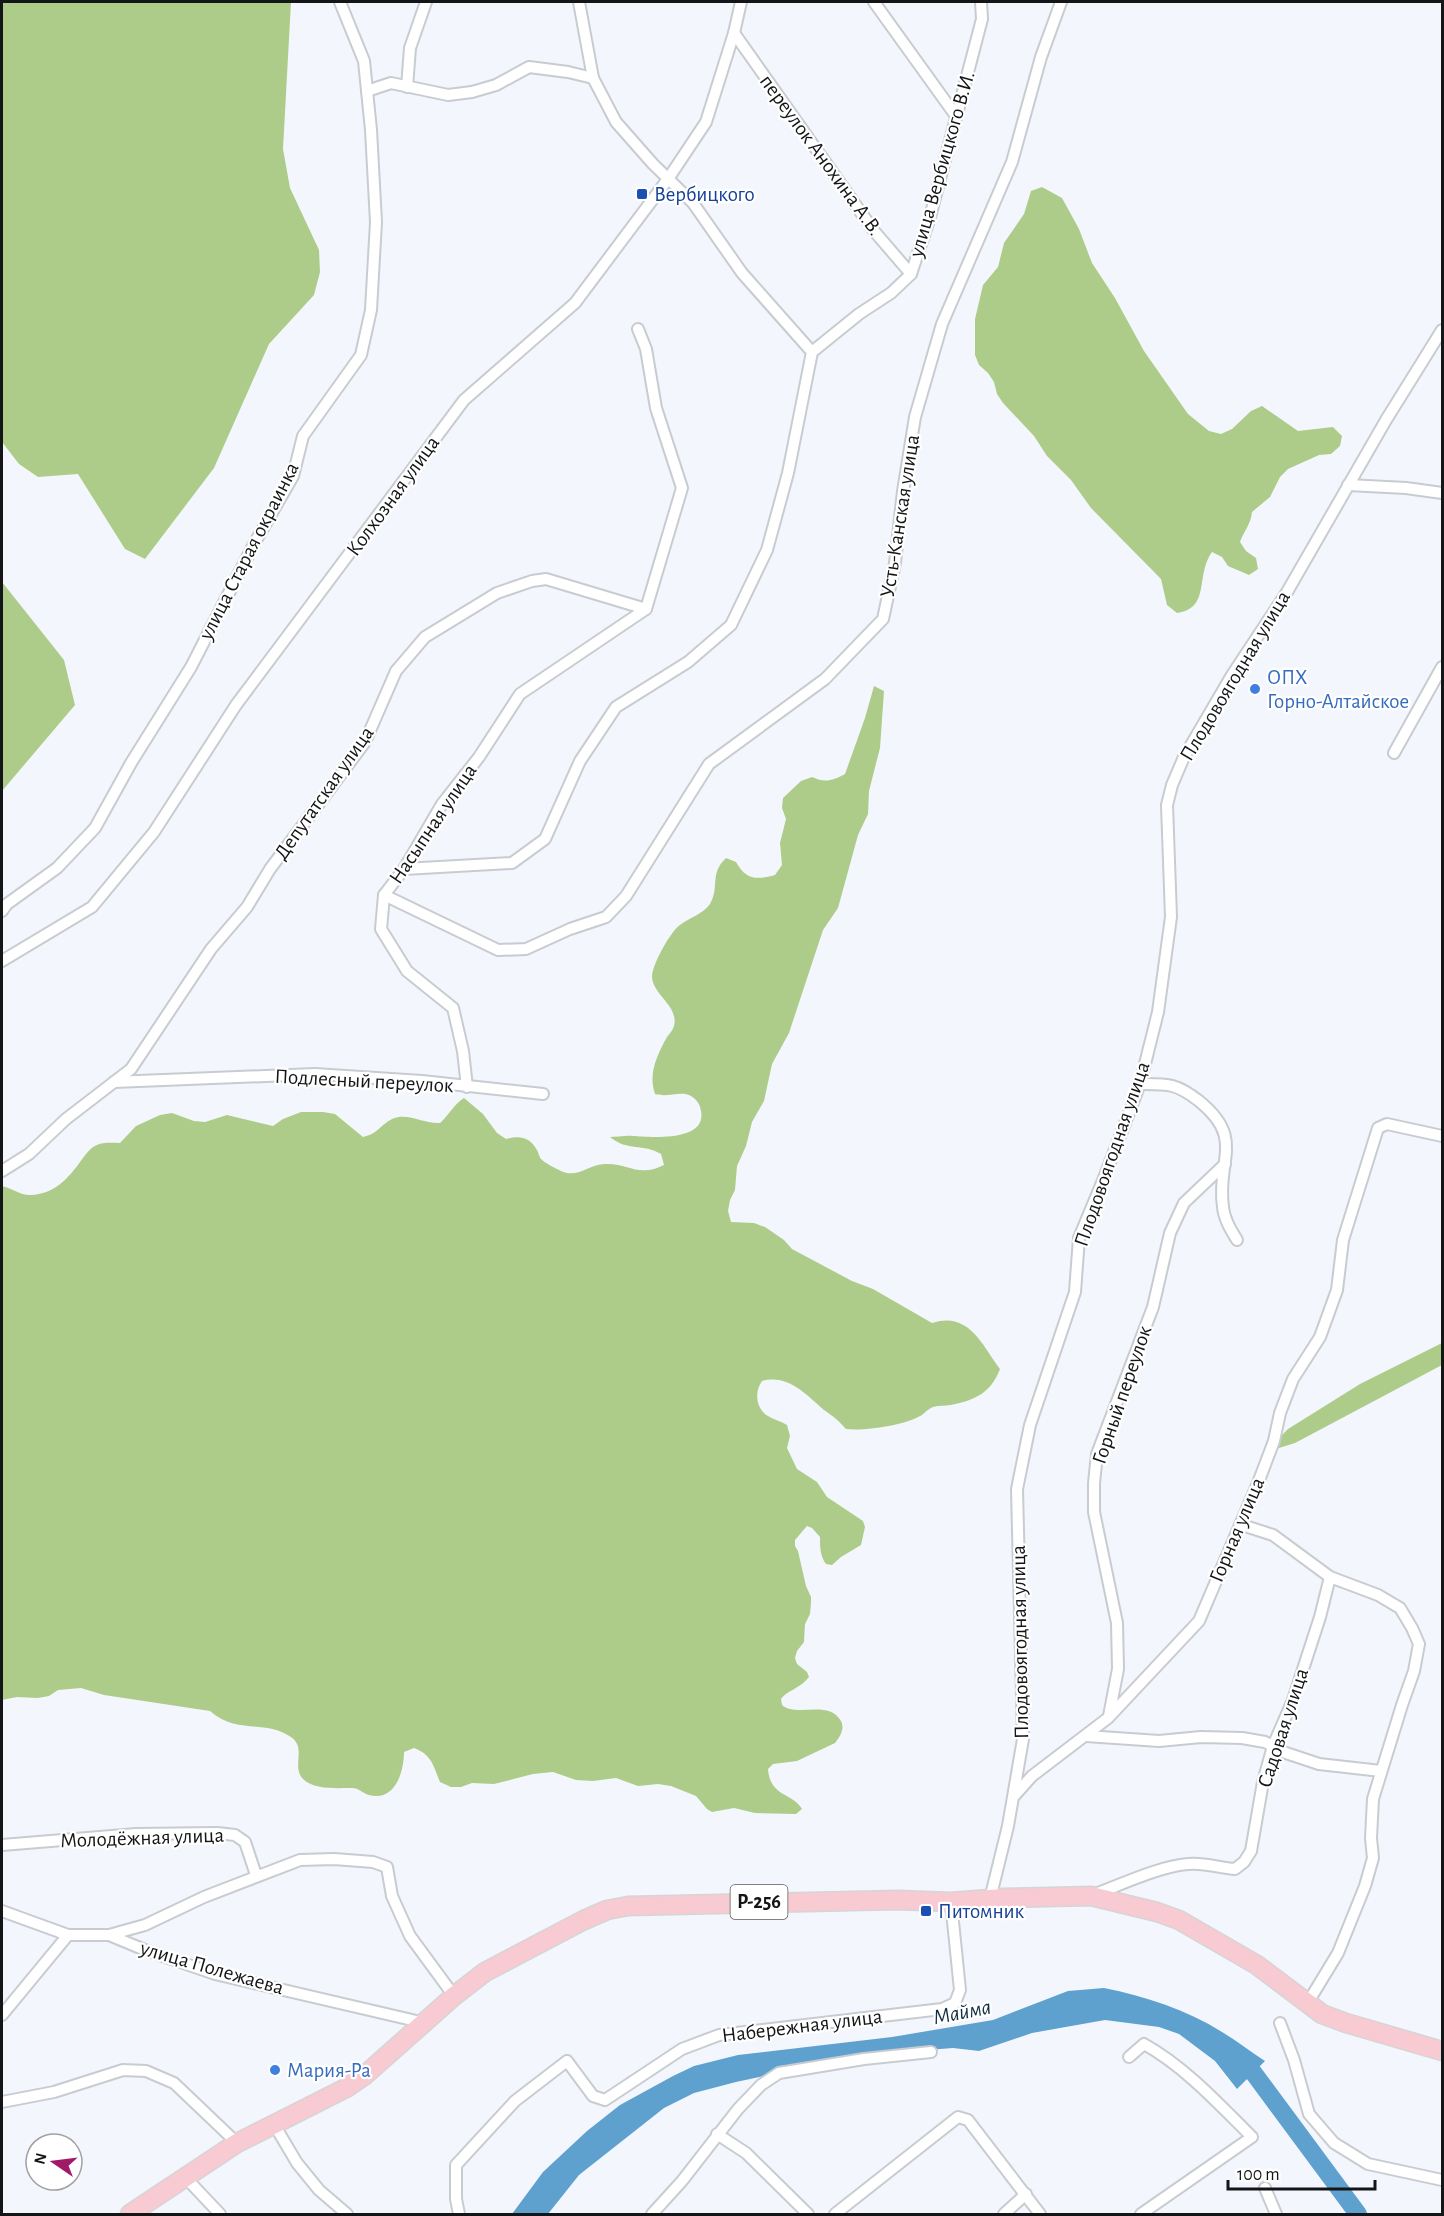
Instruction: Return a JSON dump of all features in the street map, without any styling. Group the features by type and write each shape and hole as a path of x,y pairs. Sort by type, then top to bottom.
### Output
{"main road":[{"name":"Р-256","path":"130,2214 237,2143 275,2126 346,2088 365,2075 454,1996 485,1972 584,1920 607,1910 628,1906 898,1900 951,1902 1091,1896 1157,1912 1179,1920 1257,1965 1322,2014 1443,2050"}],"street":[{"name":"улица Старая окраинка","path":"2,911 7,904 57,868 95,828 131,764 191,667 254,544 293,476 303,436 360,355 371,310 376,222 364,61 340,2"},
{"path":"407,87 410,48 426,2"},
{"path":"404,869 512,864 544,839 580,761 616,707 688,662 731,625 767,550 788,473 812,352 742,273 693,203 616,122 593,78 579,6 589,2"},
{"name":"Колхозная улица","path":"2,962 92,907 154,832 237,705 464,400 575,303 668,179 706,122 734,33 741,2"},
{"path":"874,2 956,116"},
{"name":"улица Вербицкого В.И.","path":"812,352 859,314 891,293 911,274 930,217 982,19 981,2"},
{"name":"Усть-Канская улица","path":"384,895 498,950 526,949 570,929 606,917 632,887 708,764 825,680 883,619 895,563 903,491 915,417 942,324 1012,162 1041,57 1061,2"},
{"name":"переулок Анохина А.В.","path":"734,33 874,231 911,274"},
{"path":"367,92 391,83 448,94 472,92 496,85 529,67 593,78"},
{"path":"638,329 647,357 656,408 682,488 646,609"},
{"name":"Плодовоягодная улица","path":"990,1899 1015,1795 1023,1739 1017,1489 1030,1425 1075,1292 1079,1238 1140,1084 1158,1012 1171,917 1167,805 1172,785 1184,757 1209,714 1287,592 1348,485 1443,330"},
{"path":"1348,485 1406,488 1443,493"},
{"name":"Депутатская улица","path":"2,1171 29,1154 66,1119 130,1069 212,949 247,907 270,869 365,742 396,671 425,637 497,593 532,581 546,579 646,609"},
{"name":"Насыпная улица","path":"467,1087 453,1008 407,971 381,929 384,895 404,869 442,804 479,757 520,694 646,609"},
{"path":"1394,753 1443,667"},
{"name":"Подлесный переулок","path":"114,1082 315,1074 422,1081 543,1094"},
{"path":"1140,1084 1176,1085 1215,1114 1224,1131 1227,1149 1223,1207 1229,1228 1237,1240"},
{"name":"Горная улица","path":"1015,1795 1032,1776 1108,1718 1199,1621 1242,1525 1274,1441 1280,1413 1293,1379 1320,1337 1337,1290 1343,1240 1378,1128 1388,1124 1443,1136"},
{"name":"Горный переулок","path":"1108,1718 1118,1669 1117,1623 1094,1512 1094,1484 1098,1454 1153,1307 1170,1233 1184,1203 1225,1164"},
{"path":"1242,1525 1273,1535 1330,1577 1378,1595 1400,1608 1419,1644 1414,1671 1373,1799 1371,1838 1373,1858 1365,1886 1338,1953 1307,2004"},
{"name":"Садовая улица","path":"1091,1896 1161,1870 1186,1864 1204,1864 1235,1869 1244,1862 1251,1851 1263,1782 1273,1746 1293,1700 1320,1617 1330,1577"},
{"path":"1086,1736 1160,1741 1222,1737 1264,1742 1286,1753 1319,1764 1381,1771"},
{"name":"Молодёжная улица","path":"2,1845 136,1834 217,1833 235,1835 244,1842 256,1875"},
{"path":"109,1935 145,1925 256,1875 300,1860 334,1858 373,1862 387,1867 392,1896 410,1936 454,1996"},
{"name":"Набережная улица","path":"459,2214 456,2199 456,2165 515,2101 567,2061 592,2096 605,2100 682,2049 719,2035 842,2019 922,2012 942,2009 955,2003 960,1990 951,1902"},
{"name":"улица Полежаева","path":"2,1911 68,1935 109,1935 215,1974 425,2023"},
{"path":"145,1925 141,1939 145,1950"},
{"path":"2,2015 68,1935"},
{"path":"1280,2022 1294,2060 1309,2114 1334,2143 1368,2164 1443,2180"},
{"path":"1129,2057 1144,2044 1163,2055 1197,2083 1252,2136 1141,2214"},
{"path":"652,2214 682,2181 717,2134 761,2085 779,2073 864,2059 931,2052"},
{"path":"2,2102 54,2092 123,2070 146,2071 158,2074 174,2083 237,2143"},
{"path":"835,2214 958,2117 968,2120 1040,2214"},
{"path":"275,2126 304,2172 319,2190 347,2214"},
{"path":"717,2134 746,2153 808,2214"},
{"path":"185,2177 220,2214"},
{"path":"1265,2188 1276,2214"},
{"path":"1004,2214 1026,2194"}],"green space":[{"path":"2,2 291,2 283,149 290,188 319,250 320,272 314,295 269,344 214,468 145,559 125,549 78,474 38,477 19,464 2,442"},
{"path":"1042,187 1062,198 1079,229 1092,263 1115,298 1144,351 1188,414 1209,431 1221,434 1232,429 1251,411 1262,406 1298,431 1333,427 1342,436 1340,446 1331,454 1319,455 1288,469 1280,477 1270,497 1252,512 1240,542 1246,551 1256,558 1258,569 1249,575 1228,566 1222,557 1212,552 1204,571 1199,598 1188,610 1177,613 1167,605 1161,579 1091,508 1071,480 1047,456 1034,436 1003,403 997,394 994,382 979,365 975,355 975,319 983,285 998,267 1004,243 1024,214 1031,191"},
{"path":"2,582 64,660 75,705 2,791"},
{"path":"874,686 884,691 880,748 869,791 868,814 858,835 838,908 823,930 789,1033 772,1064 764,1101 752,1122 746,1146 737,1166 735,1190 728,1211 731,1222 754,1223 765,1227 784,1240 792,1249 852,1281 873,1289 932,1323 956,1322 965,1326 973,1332 1000,1369 987,1390 975,1398 951,1405 933,1407 920,1416 902,1423 862,1429 846,1429 804,1392 789,1383 772,1380 762,1381 759,1385 757,1395 761,1409 768,1416 787,1425 790,1436 787,1448 797,1469 817,1482 827,1497 863,1521 865,1527 861,1545 832,1565 824,1561 820,1537 812,1528 807,1526 795,1540 811,1603 810,1614 805,1624 804,1642 795,1658 797,1664 807,1672 809,1677 781,1699 782,1705 788,1709 828,1711 841,1721 842,1727 835,1743 797,1761 773,1764 768,1769 777,1790 802,1809 796,1814 755,1813 734,1808 712,1812 696,1796 671,1786 658,1784 638,1786 616,1778 593,1781 576,1780 553,1772 533,1774 494,1784 472,1783 461,1787 451,1787 440,1782 428,1757 414,1748 404,1752 400,1776 392,1790 378,1796 369,1795 354,1788 326,1788 308,1783 300,1774 298,1746 291,1737 271,1729 230,1723 210,1711 104,1695 81,1688 58,1690 49,1696 38,1698 17,1697 2,1700 2,1186 28,1195 49,1191 68,1177 93,1147 102,1143 120,1143 136,1126 160,1115 172,1113 194,1121 205,1122 227,1115 273,1126 301,1112 323,1112 335,1114 363,1137 372,1134 388,1121 398,1117 440,1123 464,1098 483,1114 497,1133 506,1139 520,1137 528,1140 543,1161 567,1173 605,1164 640,1170 655,1169 664,1165 661,1154 617,1142 610,1137 676,1136 687,1133 701,1121 700,1106 691,1096 655,1094 653,1087 653,1072 657,1058 674,1027 675,1019 670,1006 653,983 652,977 658,957 676,929 710,904 716,875 726,858 736,862 744,872 752,877 762,878 775,875 782,865 780,843 786,819 782,808 783,798 801,781 812,777 828,780 845,774"},
{"path":"1442,1343 1442,1365 1295,1443 1279,1448 1279,1440 1288,1429 1360,1384"}],"water":[{"path":"1104,1988 1135,1995 1195,2017 1228,2035 1265,2061 1237,2089 1215,2061 1179,2034 1159,2027 1105,2020 1032,2033 979,2051 953,2048 864,2055 694,2093 664,2108 579,2175 548,2214 512,2214 543,2172 587,2131 620,2105 694,2066 738,2055 892,2037 993,2020 1068,1991"}],"waterway":[{"name":"Майма","path":"1238,2055 1358,2214"}],"place":[{"name":"Вербицкого","path":"642,194"},
{"name":"ОПХ Горно-Алтайское","path":"1255,689"},
{"name":"Питомник","path":"926,1911"},
{"name":"Мария-Ра","path":"275,2070"}]}
